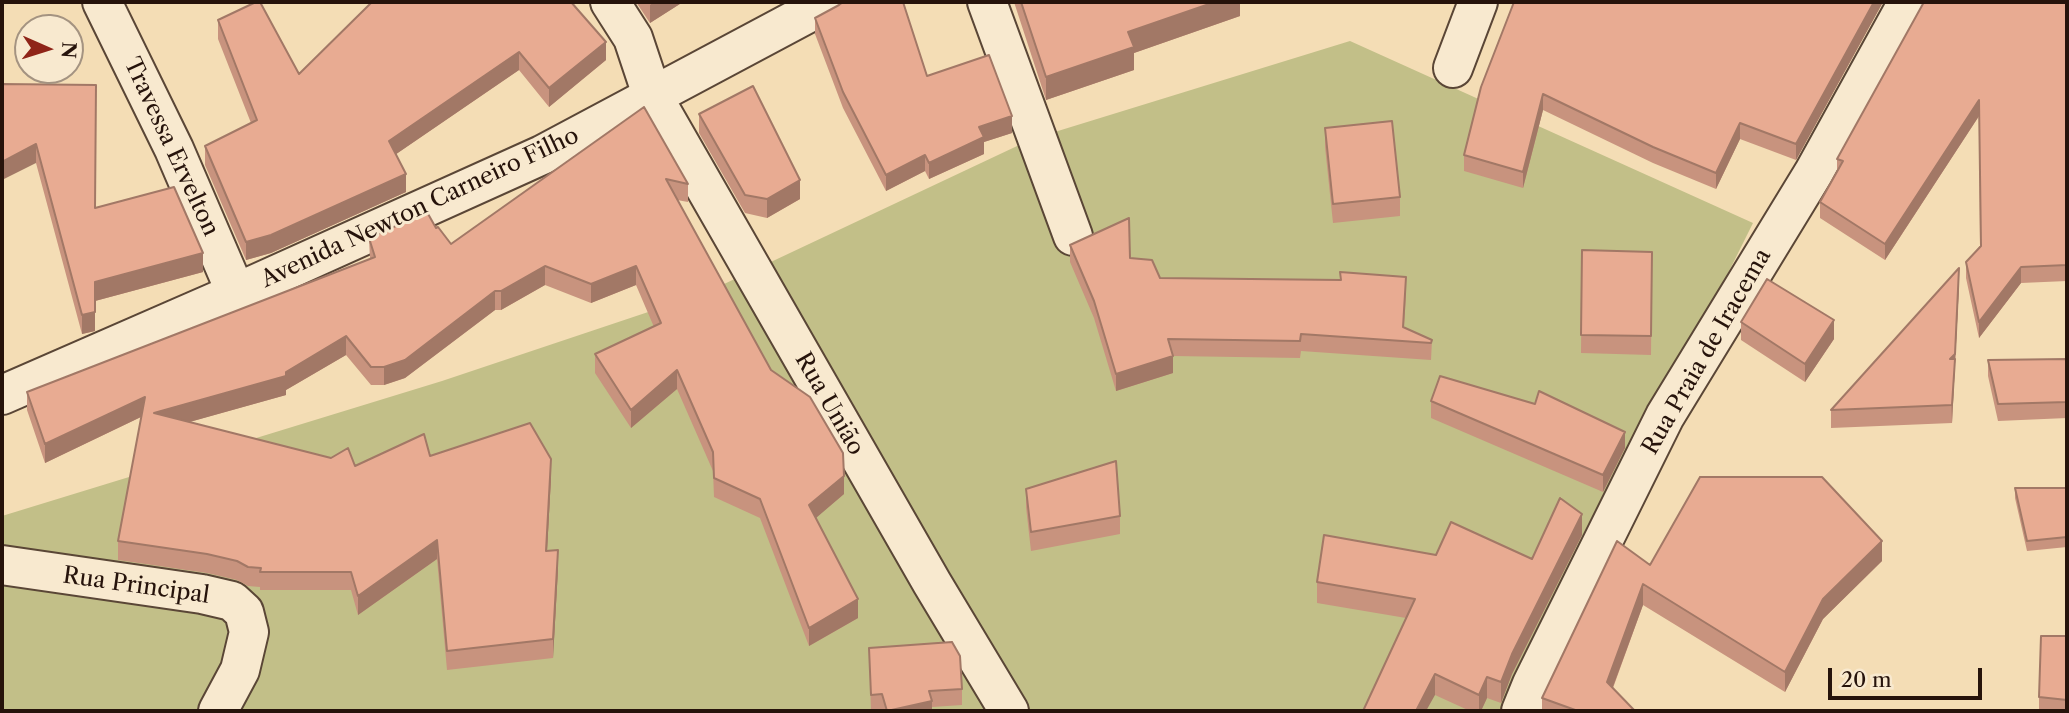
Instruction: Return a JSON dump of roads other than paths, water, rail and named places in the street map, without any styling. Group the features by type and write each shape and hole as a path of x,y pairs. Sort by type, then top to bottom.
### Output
{"street":[{"name":"Travessa Ervelton","path":"102,2 174,149 236,293"},
{"name":"Rua União","path":"610,2 633,38 652,96 932,583 1009,711"},
{"name":"Avenida Newton Carneiro Filho","path":"2,395 542,155 652,96 783,13 828,2"},
{"path":"987,2 1073,236"},
{"path":"1453,68 1478,2"},
{"name":"Rua Praia de Iracema","path":"1521,711 1665,416 1814,172 1908,2"},
{"name":"Rua Principal","path":"2,565 202,594 232,601 244,612 250,632 240,670 218,711"}]}
